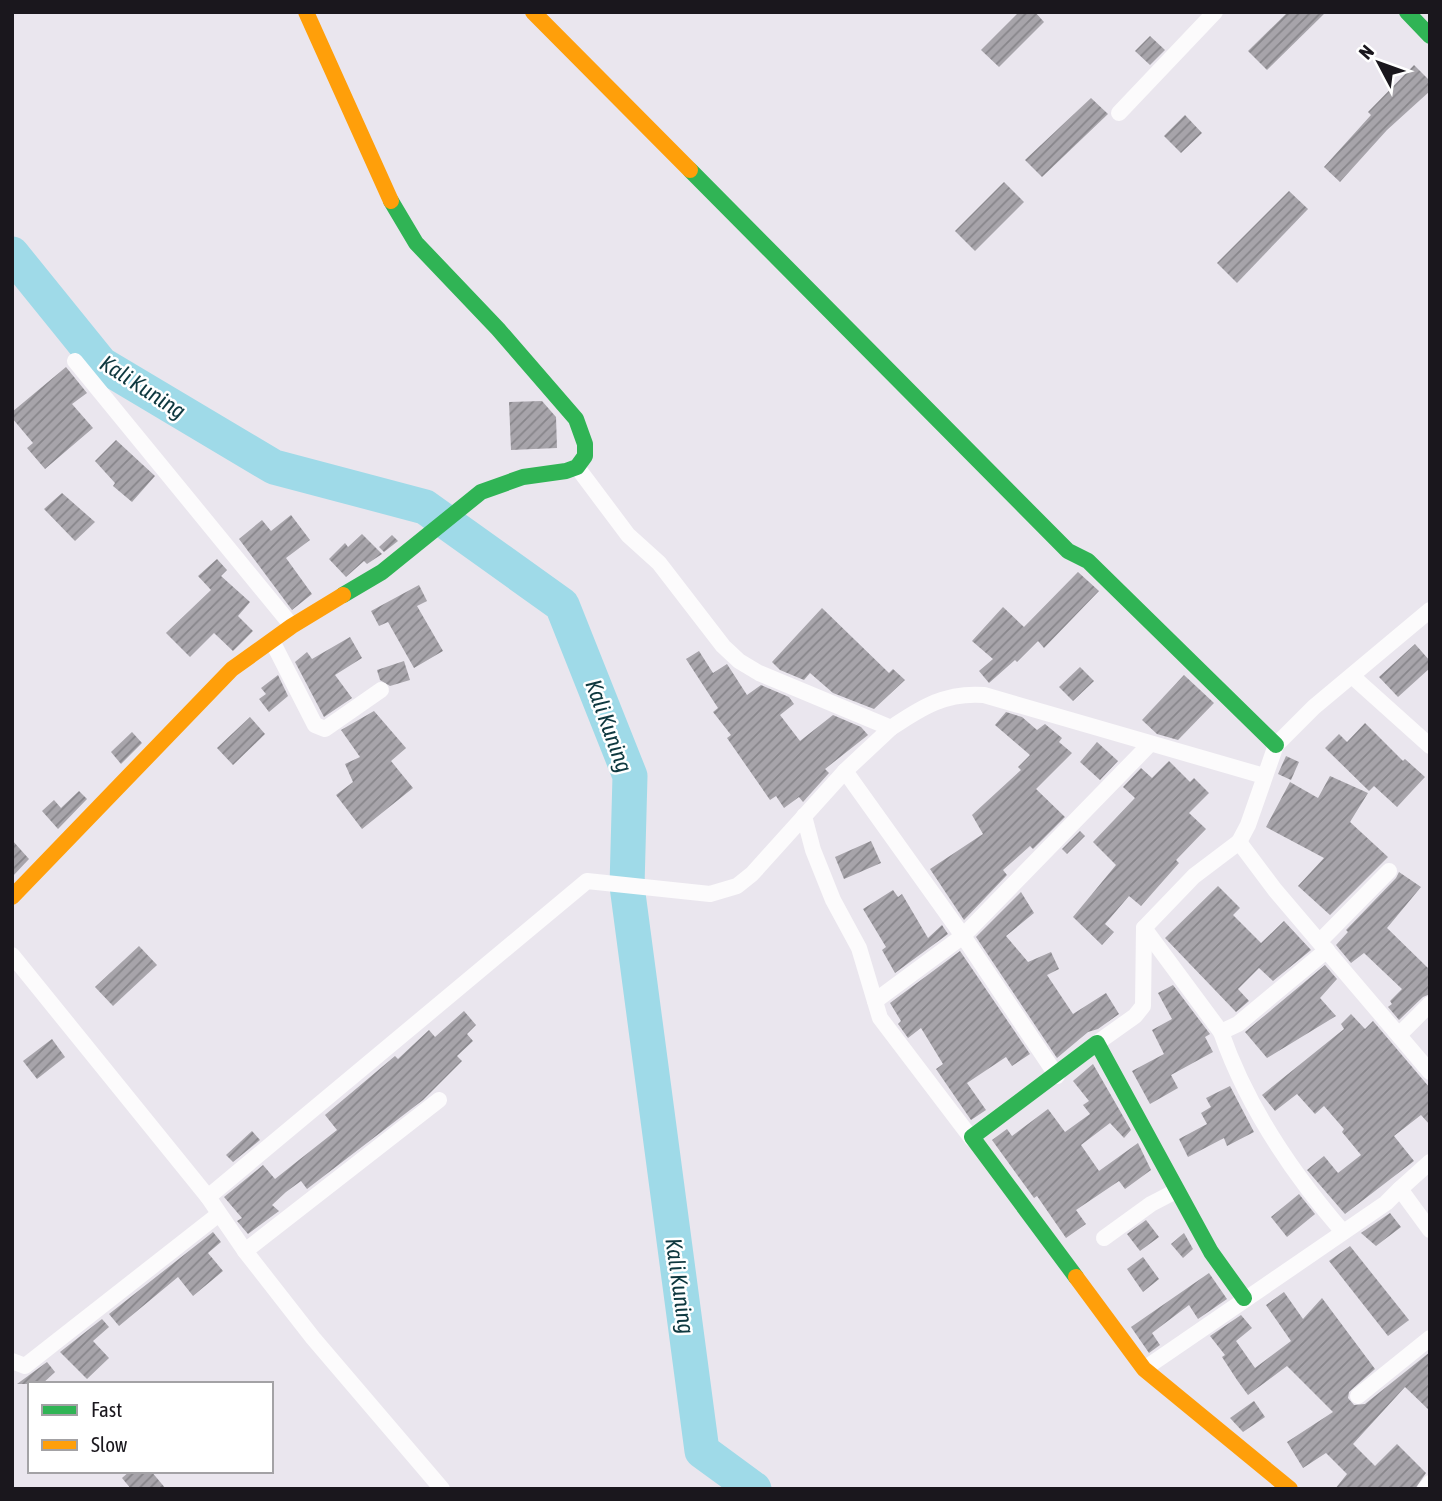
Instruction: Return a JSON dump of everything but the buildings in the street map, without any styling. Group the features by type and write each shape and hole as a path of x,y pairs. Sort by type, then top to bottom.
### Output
{"street":[{"path":"12,897 232,669 292,626 382,572 481,492 500,483 577,467 585,456 585,444 576,419 498,329 416,243 399,216 306,12"},
{"path":"533,12 1068,551 1088,561 1276,745"},
{"path":"1119,113 1215,12"},
{"path":"1406,12 1430,36"},
{"path":"75,361 292,626"},
{"path":"577,467 628,535 659,563 723,646 739,661 759,673 891,728"},
{"path":"972,1139 1135,1016 1143,1006 1144,928 1194,876 1238,842 1248,825 1276,745 1314,707 1430,610"},
{"path":"272,641 316,725 325,729 381,690"},
{"path":"1352,676 1430,746"},
{"path":"208,1197 587,881 710,894 737,886 845,771 891,728 936,700 967,694 984,695 1149,745 1264,776"},
{"path":"875,1001 963,936 1149,745"},
{"path":"845,771 963,936 1057,1076"},
{"path":"804,816 813,850 833,900 859,948 880,1018 1144,1370 1290,1489"},
{"path":"1238,842 1430,1072"},
{"path":"1221,1032 1238,1024 1323,945 1389,871"},
{"path":"1144,928 1221,1032 1239,1077 1266,1129 1343,1232"},
{"path":"12,955 208,1197 245,1251 350,1383 442,1489"},
{"path":"1400,1034 1430,1004"},
{"path":"1097,1043 1146,1128 1176,1191 1211,1252 1244,1298"},
{"path":"245,1251 439,1100"},
{"path":"1144,1370 1244,1298 1343,1232 1400,1189 1430,1162"},
{"path":"1400,1189 1430,1230"},
{"path":"1104,1238 1151,1204 1176,1191"},
{"path":"12,1361 25,1366 219,1214"},
{"path":"1358,1396 1430,1338"},
{"path":"1425,1489 1430,1483"}],"waterway":[{"name":"Kali Kuning","path":"12,254 101,364 274,467 425,507 562,605 630,776 627,886 702,1451 754,1489"}],"traffic: fast":[{"path":"1407,12 1430,36"},
{"path":"690,170 1068,551 1088,561 1276,745"},
{"path":"343,595 382,572 481,492 523,477 566,471 577,467 585,456 585,444 576,419 498,329 416,243 391,201"},
{"path":"1076,1277 972,1137 1097,1043 1211,1252 1244,1298"}],"traffic: slow":[{"path":"306,12 391,201"},
{"path":"533,12 690,170"},
{"path":"12,897 232,669 292,626 343,595"},
{"path":"1076,1277 1144,1369 1290,1489"}]}
